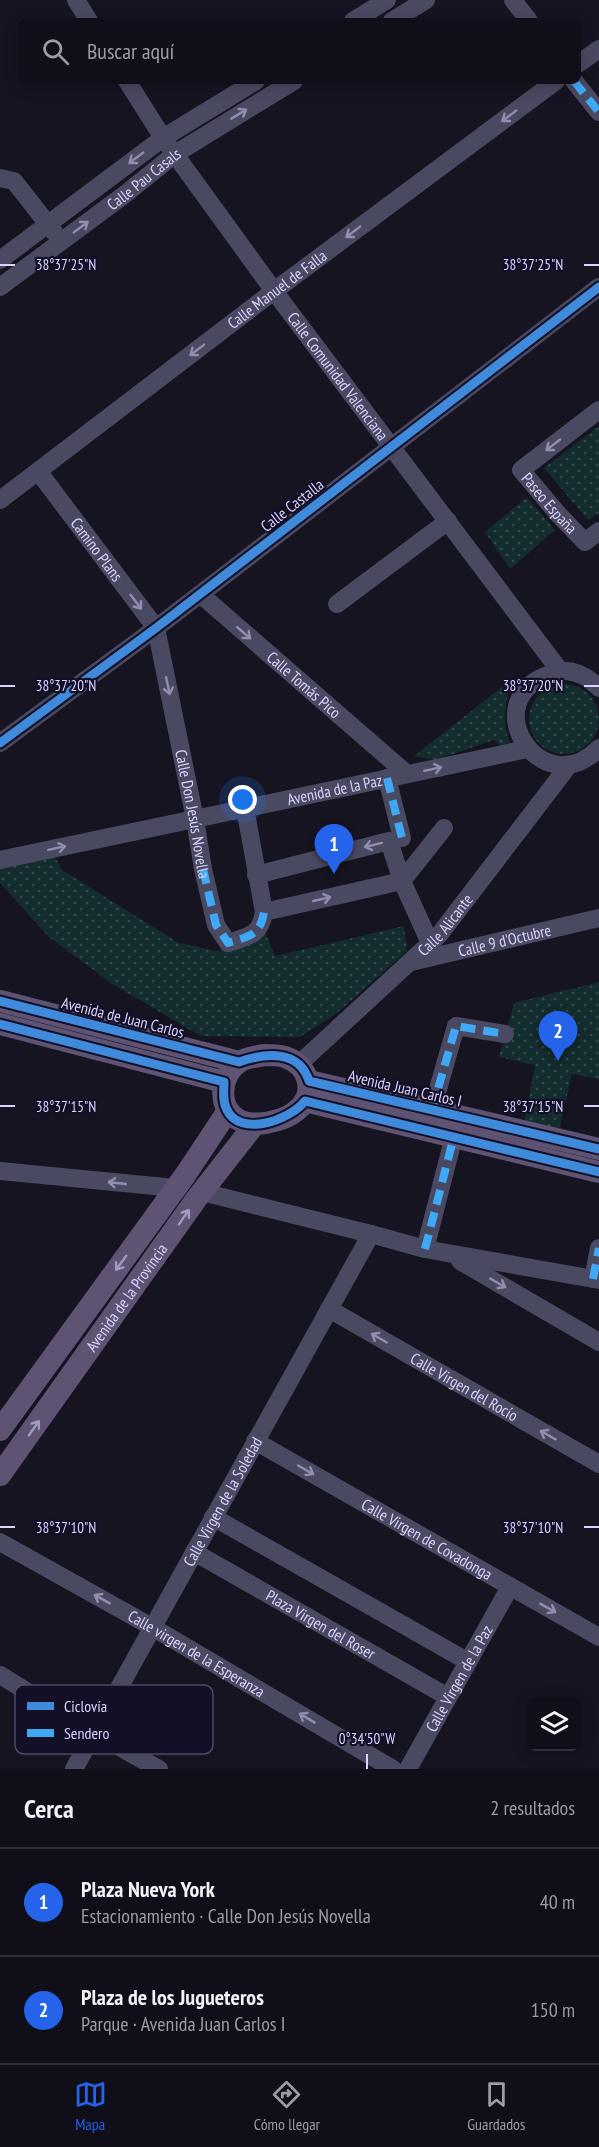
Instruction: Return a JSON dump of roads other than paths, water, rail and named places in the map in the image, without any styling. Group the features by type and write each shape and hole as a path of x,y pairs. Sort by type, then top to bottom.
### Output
{"main road":[{"name":"Avenida de Juan Carlos","path":"0,1000 239,1062"},
{"path":"0,1024 225,1082"},
{"path":"304,1082 297,1110 286,1118 255,1124 240,1121 227,1112 223,1099 225,1082 229,1073 239,1062 266,1055 284,1056 304,1082 454,1136 599,1172"},
{"name":"Avenida Juan Carlos I","path":"304,1082 599,1149"},
{"name":"Avenida de la Provincia","path":"0,1430 175,1188 227,1112"},
{"name":"Avenida de la Provincia","path":"4,1461 202,1192 255,1124"}],"street":[{"path":"76,0 87,18"},
{"path":"358,18 387,0"},
{"path":"397,18 426,0"},
{"path":"513,0 527,18"},
{"path":"581,62 599,49"},
{"name":"Calle Comunidad Valenciana","path":"129,84 163,138 274,291 560,671"},
{"name":"Calle Pau Casals","path":"0,260 163,138 251,84"},
{"name":"Calle Pau Casals","path":"0,287 175,154 289,84"},
{"name":"Calle Manuel de Falla","path":"0,500 274,291 552,84"},
{"path":"576,84 599,112"},
{"path":"0,178 14,181 61,242"},
{"name":"Calle Castalla","path":"0,743 156,628 599,287"},
{"name":"Paseo España","path":"599,410 521,470 585,542 599,531"},
{"name":"Camino Plans","path":"38,471 156,628"},
{"path":"337,604 448,521"},
{"name":"Calle Tomás Pico","path":"200,594 407,774"},
{"name":"Calle Don Jesús Novella","path":"156,628 216,925 228,943 254,934 262,925 264,912"},
{"path":"599,688 591,680 576,673 560,671 538,677 526,688 519,701 515,717 519,735 527,749 540,760 556,765 569,765 585,760 599,748"},
{"name":"Avenida de la Paz","path":"0,861 527,749"},
{"name":"Calle Alicante","path":"304,1082 410,962 439,935 569,765"},
{"path":"387,778 402,838"},
{"path":"245,808 264,912 402,881 444,828"},
{"path":"256,875 390,841 402,881 430,943"},
{"name":"Calle 9 d'Octubre","path":"410,962 599,918"},
{"path":"432,1110 456,1026 505,1034"},
{"path":"425,1249 454,1136"},
{"path":"0,1171 175,1188"},
{"path":"202,1192 425,1249 596,1280 599,1248"},
{"name":"Calle Virgen de la Soledad","path":"120,1685 371,1234"},
{"path":"448,1254 599,1342"},
{"name":"Calle Virgen del Rocío","path":"329,1309 599,1464"},
{"name":"Calle Virgen de Covadonga","path":"255,1441 599,1637"},
{"path":"213,1517 467,1661"},
{"name":"Calle virgen de la Esperanza","path":"0,1542 152,1627 393,1769"},
{"name":"Plaza Virgen del Roser","path":"194,1552 448,1696"},
{"name":"Calle Virgen de la Paz","path":"408,1769 510,1587"},
{"path":"0,1675 16,1685"},
{"name":"Calle Virgen de la Soledad","path":"74,1769 82,1754"},
{"path":"133,1754 159,1769"}],"place":[{"name":"Plaza Nueva York","path":"334,874"},
{"name":"Plaza de los Jugueteros","path":"558,1061"}]}
